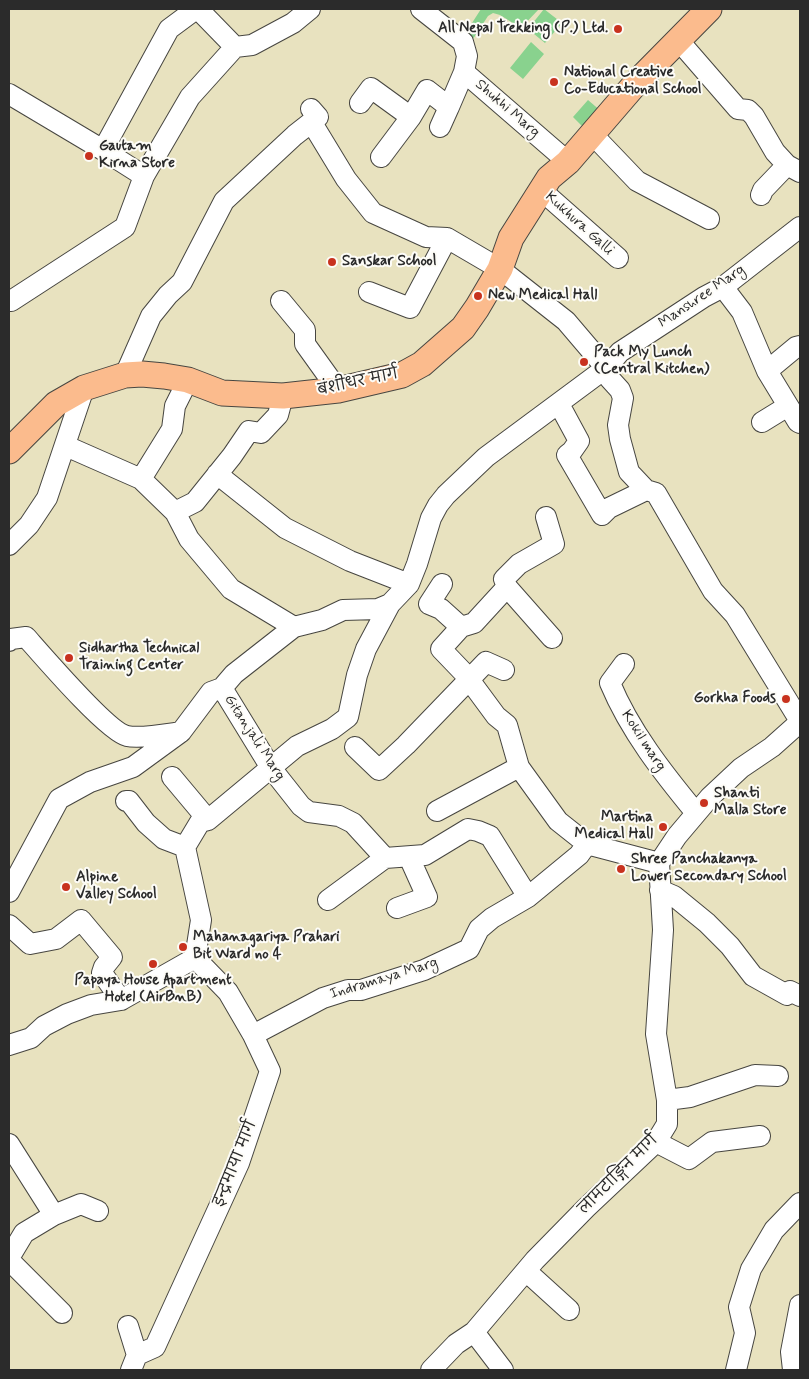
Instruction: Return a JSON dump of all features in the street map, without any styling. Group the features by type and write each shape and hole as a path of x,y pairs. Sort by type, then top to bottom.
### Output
{"main road":[{"name":"बंशीधर मार्ग","path":"9,451 56,404 84,388 126,375 142,374 188,380 222,393 284,396 338,390 402,375 422,364 463,328 477,308 500,269 511,238 549,178 568,162 636,83 709,9"}],"street":[{"path":"11,300 124,227 144,176 190,97 235,47 252,44 293,23 310,9"},
{"name":"Shukhi Marg","path":"421,9 463,42 466,56 464,72 568,162"},
{"path":"103,150 169,29 204,11 235,47"},
{"path":"679,41 738,109 748,110 754,116 774,152 794,169 763,190 761,196"},
{"path":"440,127 464,72"},
{"path":"360,103 371,88 411,117"},
{"path":"381,157 411,117 427,90 450,107"},
{"path":"9,94 68,138 103,150 144,176"},
{"path":"126,375 151,316 168,295 182,282 224,201 295,135 312,116 346,179 373,213 426,237 447,238 500,269 566,321 606,368 610,379 620,390 623,398 618,425 629,472 646,490 656,493 713,591 735,615 800,722 772,747 741,768 710,797 677,836 659,863 587,844 558,821 520,766 507,726 496,716 465,674 441,649 461,627 474,623 506,588"},
{"path":"592,134 637,181 709,218"},
{"name":"Kukhura Galli","path":"541,190 618,258"},
{"name":"Manshree Marg","path":"409,584 418,564 431,518 438,505 486,457 606,368 620,352 704,296 723,287 800,227"},
{"path":"369,292 410,308 447,238"},
{"path":"723,287 742,312 767,371 800,423"},
{"path":"281,301 305,330 305,344 338,390"},
{"path":"767,371 796,347 800,346"},
{"path":"141,479 172,429 175,406 188,380"},
{"path":"9,545 29,525 48,498 84,388"},
{"path":"175,512 195,502 232,456 249,431 261,433 278,415 284,396"},
{"path":"559,404 579,440 567,455 602,515 608,508 646,490"},
{"path":"762,422 788,406"},
{"path":"66,446 141,479 175,512 189,539 231,589 294,627"},
{"path":"9,1045 31,1038 44,1026 67,1014 91,1005 121,1000 195,958 201,920 185,847 200,822 208,820 297,746 332,729 348,717 357,675 366,648 390,604 409,584 350,560 285,528 217,474"},
{"path":"546,516 554,544 520,564 504,579 506,588 552,638"},
{"path":"442,584 429,604 440,609 461,627"},
{"path":"222,688 240,669 294,627 322,620 344,610 378,609 390,604"},
{"path":"9,641 26,637 78,694 120,734 129,736 181,732"},
{"path":"355,747 379,770 406,745 486,662 504,670"},
{"name":"Kokil marg","path":"624,664 610,683 618,703 660,769 696,814"},
{"name":"Gitanjali Marg","path":"9,892 59,800 90,782 133,767 181,732 211,692 222,688 271,768 301,806 309,812 339,816 352,823 385,858"},
{"path":"437,811 520,766"},
{"path":"172,777 208,820"},
{"path":"126,801 129,801 146,823 164,839 185,847"},
{"path":"328,900 385,858 425,855 468,829 490,836 528,897 578,855 587,844"},
{"path":"397,908 427,897 409,857"},
{"name":"लामटाङ्गिन मार्ग","path":"431,1370 456,1344 474,1332 526,1271 586,1208 656,1142 666,1124 667,1100 656,1034 664,930 659,863"},
{"path":"660,890 674,896 707,923 730,946 753,976 787,995 790,991 800,996"},
{"name":"Indramaya Marg","path":"253,1035 323,998 348,990 361,990 424,970 470,949 479,929 492,918 528,897"},
{"path":"9,925 30,944 56,939 81,920 112,957 102,973 121,1000"},
{"name":"इन्द्रमाया मार्ग","path":"134,1363 155,1347 239,1163 270,1071 253,1035 228,992 195,958"},
{"path":"667,1100 690,1097 755,1075 778,1076"},
{"path":"656,1142 689,1159 712,1142 760,1136"},
{"path":"9,1144 54,1215"},
{"path":"800,1187 798,1192 800,1197"},
{"path":"736,1370 745,1333 739,1307 751,1269 774,1230 800,1203"},
{"path":"62,1313 9,1259 24,1233 54,1215 81,1204 98,1211"},
{"path":"526,1271 569,1310"},
{"path":"793,1370 791,1352 800,1305"},
{"path":"128,1326 134,1363"},
{"path":"474,1332 503,1370"}],"green space":[{"path":"481,9 539,9 521,28 500,15 493,13 488,16 471,42 463,37"},
{"path":"544,9 562,23 545,43 528,29"},
{"path":"531,42 544,54 523,79 510,68"},
{"path":"588,100 602,112 585,129 573,117"}],"place":[{"name":"All Nepal Trekking (P.) Ltd.","path":"618,29"},
{"name":"National Creative Co-Educational School","path":"554,82"},
{"name":"Gautam Kirna Store","path":"89,156"},
{"name":"Sanskar School","path":"332,262"},
{"name":"New Medical Hall","path":"478,296"},
{"name":"Pack My Lunch (Central Kitchen)","path":"584,362"},
{"name":"Sidhartha Technical Training Center","path":"69,658"},
{"name":"Gorkha Foods","path":"786,699"},
{"name":"Shanti Malla Store","path":"704,803"},
{"name":"Martina Medical Hall","path":"663,827"},
{"name":"Shree Panchakanya Lower Secondary School","path":"621,869"},
{"name":"Alpine Valley School","path":"66,887"},
{"name":"Mahanagariya Prahari Bit Ward no 4","path":"183,947"},
{"name":"Papaya House Apartment Hotel (AirBnB)","path":"153,964"}]}
